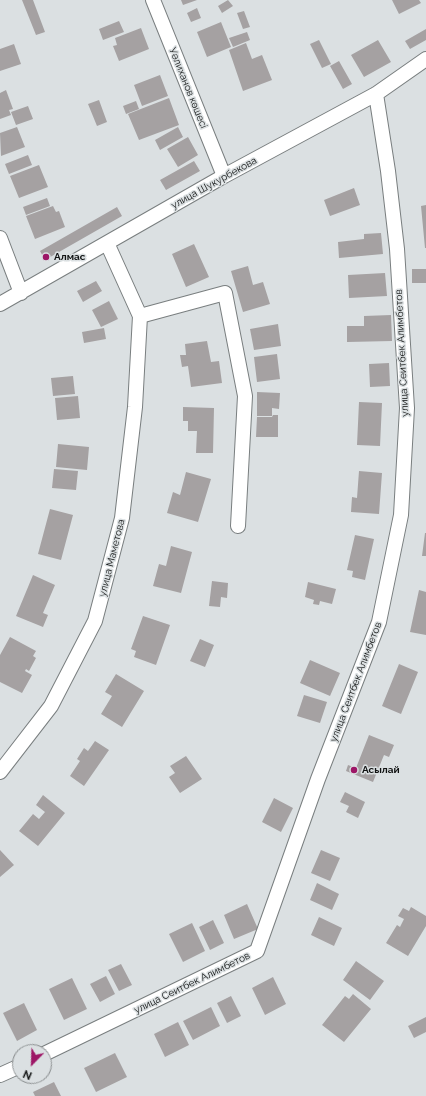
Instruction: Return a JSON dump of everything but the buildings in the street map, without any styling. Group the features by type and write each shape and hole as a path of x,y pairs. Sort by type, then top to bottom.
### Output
{"street":[{"name":"Уәлиханов көшесі","path":"153,0 224,176"},
{"name":"улица Шукурбекова","path":"0,304 224,176 376,94 426,59"},
{"name":"улица Сеитбек Алимбетов","path":"52,1050 257,952 318,779 379,622 401,515 407,408 396,249 388,171 376,94"},
{"path":"0,238 21,293"},
{"name":"улица Маметова","path":"0,772 52,706 95,621 122,518 135,407 140,316 108,243"},
{"path":"140,316 225,293 245,396 238,526"},
{"path":"0,1075 12,1070"}],"place":[{"name":"Алмас","path":"46,257"},
{"name":"Асылай","path":"354,770"}]}
